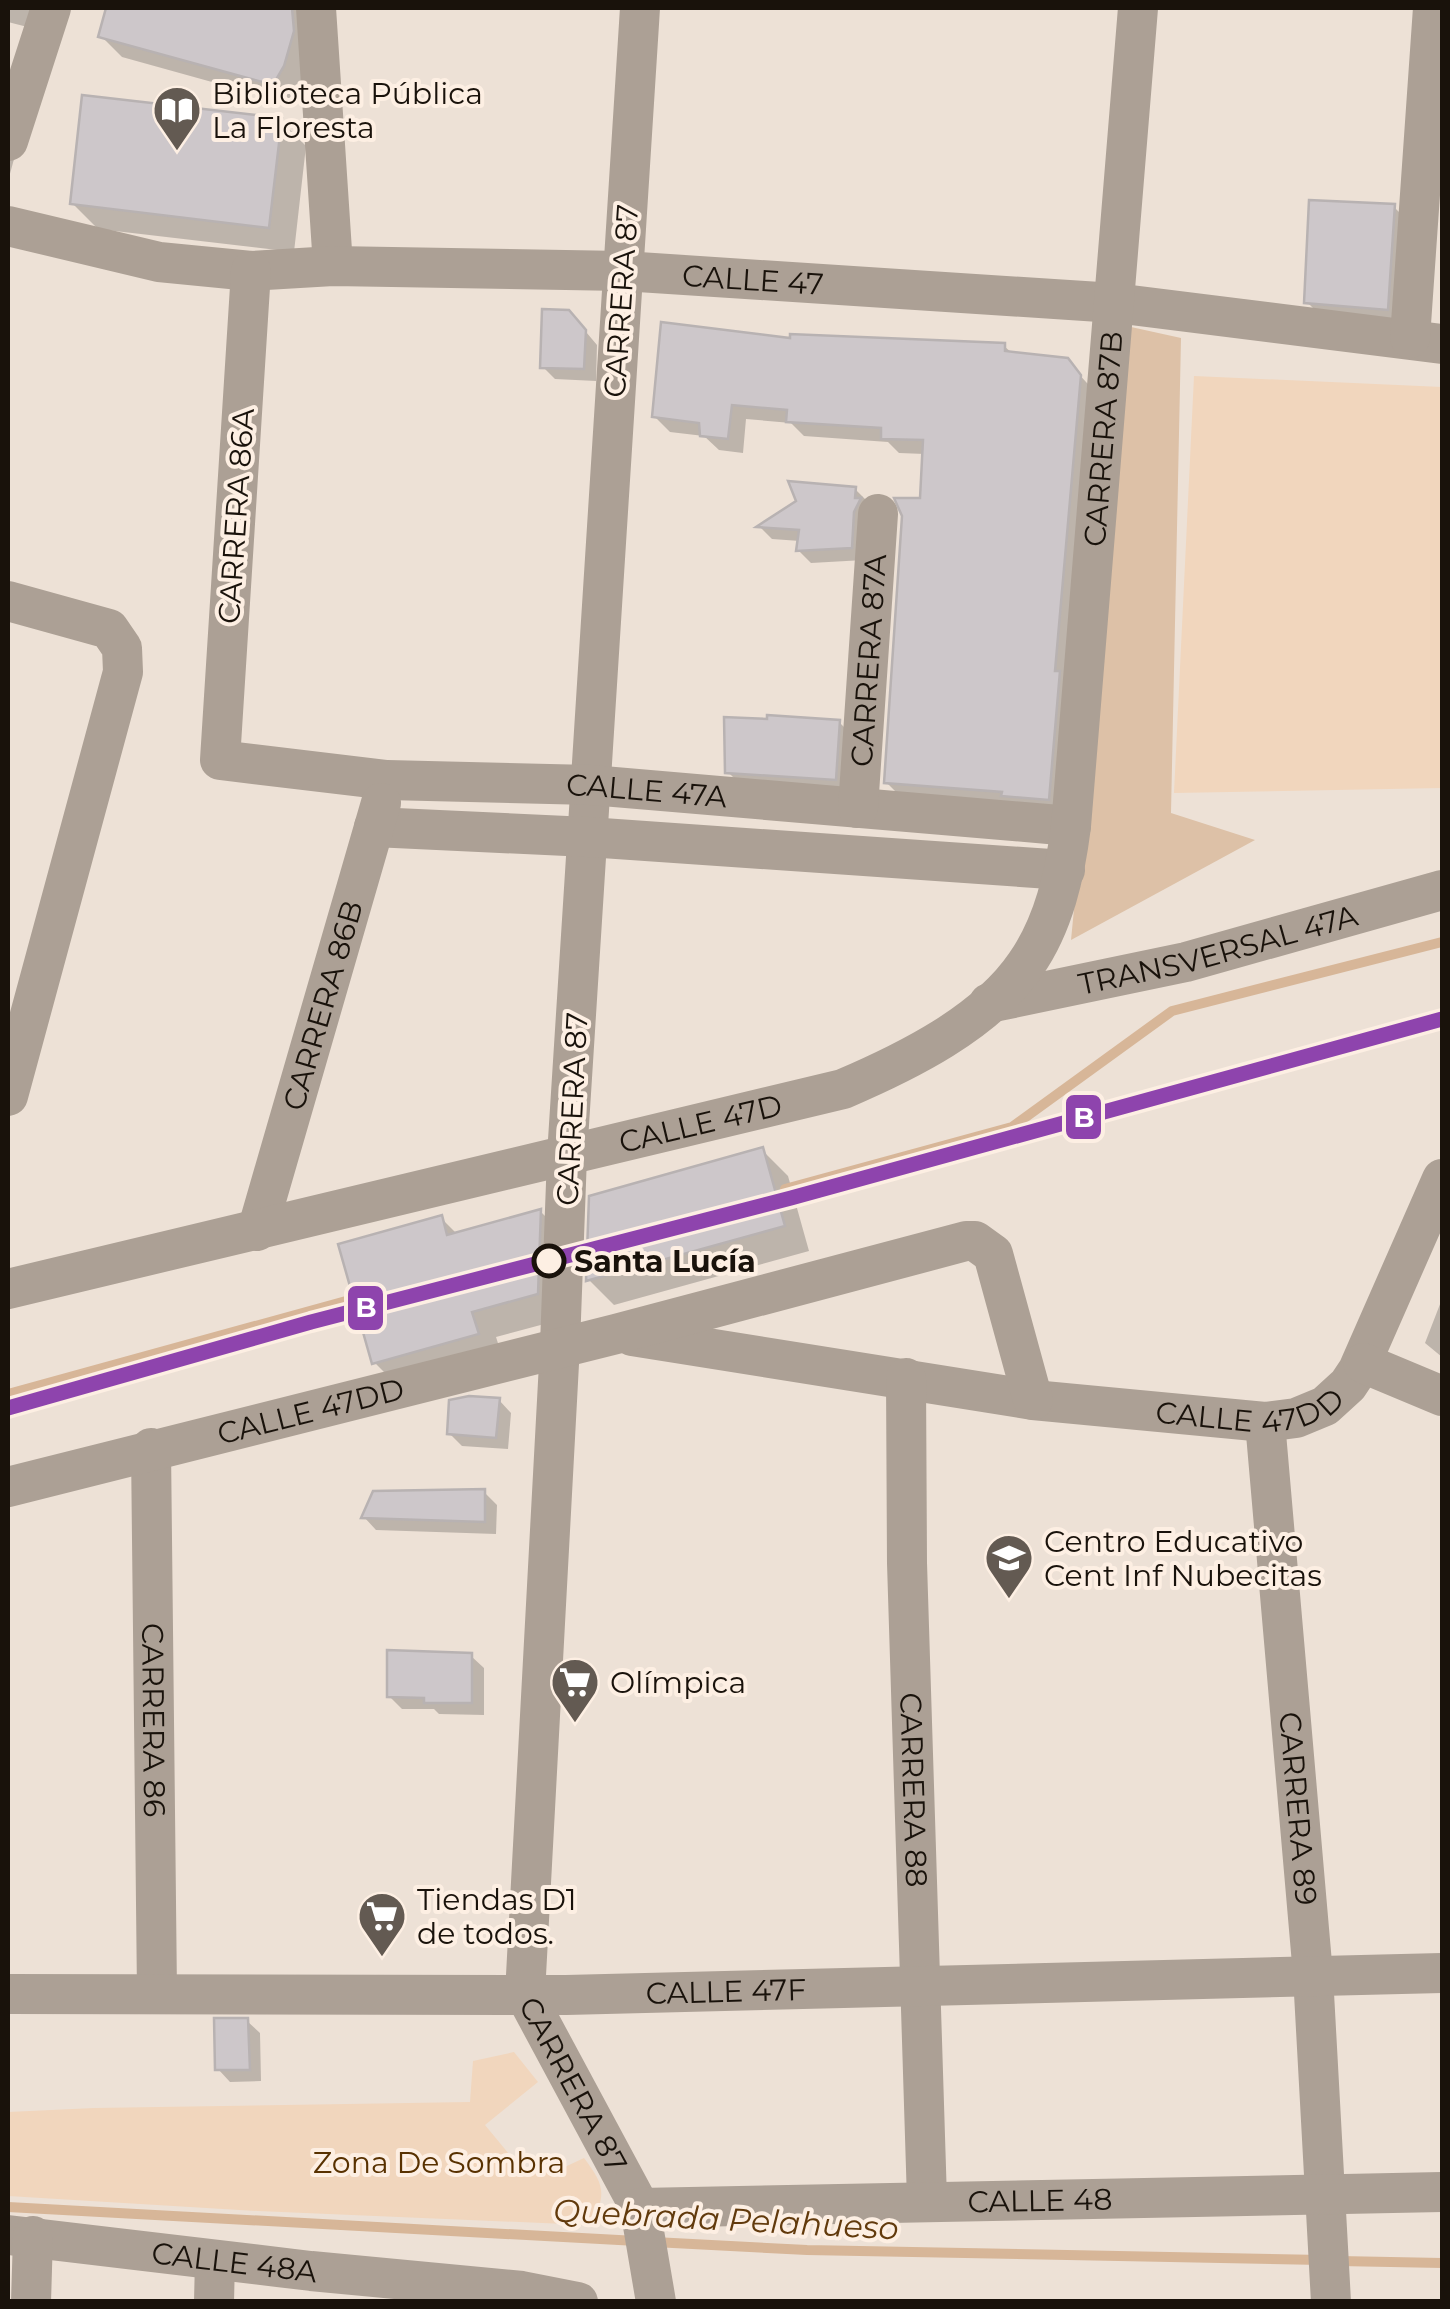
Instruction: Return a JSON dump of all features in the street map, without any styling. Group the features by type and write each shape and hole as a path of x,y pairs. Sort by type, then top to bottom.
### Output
{"street":[{"path":"8,141 51,8"},
{"path":"316,8 333,266"},
{"name":"CARRERA 87","path":"640,8 567,1156 525,1994 641,2218 656,2292"},
{"name":"CARRERA 87B","path":"1066,870 1138,8"},
{"path":"1426,341 1433,8"},
{"name":"CALLE 47","path":"8,226 159,262 251,272 333,266 623,271 1115,303 1426,341"},
{"name":"CARRERA 86A","path":"220,760 251,272"},
{"name":"CARRERA 87A","path":"858,808 878,514"},
{"path":"8,601 109,629 122,648 123,672 8,1096"},
{"name":"CALLE 47A","path":"220,760 387,780 591,785 1071,826"},
{"name":"CARRERA 86B","path":"257,1231 387,780"},
{"name":"CALLE 47A","path":"374,827 1066,870"},
{"name":"CALLE 47D","path":"8,1290 843,1089 908,1061 989,1003 1025,967 1044,932 1066,870"},
{"name":"TRANSVERSAL 47A","path":"989,1003 1186,962 1442,890"},
{"path":"1363,1363 1442,1179"},
{"name":"CALLE 47DD","path":"8,1487 975,1240 993,1254 1033,1400"},
{"name":"CALLE 47DD","path":"616,1334 1033,1400 1265,1422 1296,1418 1325,1406 1348,1385 1363,1363 1442,1396"},
{"name":"CARRERA 88","path":"906,1378 907,1563 927,2200"},
{"name":"CARRERA 89","path":"1265,1422 1312,1976 1331,2302"},
{"name":"CARRERA 86","path":"152,1448 157,1993"},
{"name":"CALLE 47F","path":"8,1994 525,1994 1442,1972"},
{"name":"CALLE 48","path":"641,2218 927,2200 1325,2208 1442,2192"},
{"path":"20,2235 31,2302"},
{"name":"CALLE 48A","path":"20,2235 435,2293 522,2292 578,2302"},
{"path":"214,2302 215,2260"}],"green space":[{"path":"1194,376 1442,387 1442,788 1174,793"},
{"name":"Zona De Sombra","path":"514,2052 538,2082 485,2125 518,2165 552,2173 584,2158 601,2190 599,2206 589,2225 8,2196 8,2112 470,2102 473,2061"}],"shaded area":[{"path":"1131,327 1181,338 1171,813 1255,840 1071,940"}],"building":[{"path":"106,8 292,8 294,31 284,66 273,85 98,37"},
{"path":"82,95 282,118 269,228 70,204"},
{"path":"1309,200 1395,204 1388,310 1304,303"},
{"path":"542,309 569,310 586,330 584,369 540,368"},
{"path":"661,322 790,338 790,334 1005,343 1005,351 1068,358 1081,375 1055,671 1060,671 1049,800 1001,796 1002,792 884,783 902,516 894,498 920,498 923,440 881,439 881,428 786,422 787,410 732,405 728,439 700,436 699,423 652,417"},
{"path":"788,481 856,487 855,498 861,498 854,512 852,548 796,551 799,530 756,527 796,501"},
{"path":"767,715 840,720 836,780 725,773 724,717 767,719"},
{"path":"763,1147 785,1226 586,1281 589,1196"},
{"path":"541,1209 538,1294 472,1312 479,1334 372,1364 338,1244 442,1215 447,1235"},
{"path":"469,1396 500,1398 496,1438 447,1434 449,1400"},
{"path":"485,1489 485,1522 361,1518 373,1491"},
{"path":"387,1650 472,1653 472,1703 424,1703 424,1698 387,1697"},
{"path":"214,2018 248,2018 250,2070 215,2070"}],"waterway":[{"path":"785,1189 1012,1127 1172,1011 1442,942"},
{"path":"8,1394 346,1301"},
{"name":"Quebrada Pelahueso","path":"8,2207 637,2241"},
{"name":"Quebrada Pelahueso","path":"654,2242 807,2250 1322,2260"},
{"name":"Quebrada Pelahueso","path":"1339,2261 1442,2263"}],"transit line":[{"name":"B","path":"8,1408 311,1322 791,1198 1442,1019"}],"place":[{"name":"Biblioteca Pública La Floresta","path":"177,152"},
{"name":"Santa Lucía","path":"549,1261"},
{"name":"Centro Educativo Cent Inf Nubecitas","path":"1009,1600"},
{"name":"Olímpica","path":"575,1724"},
{"name":"Tiendas D1 de todos.","path":"382,1958"}]}
